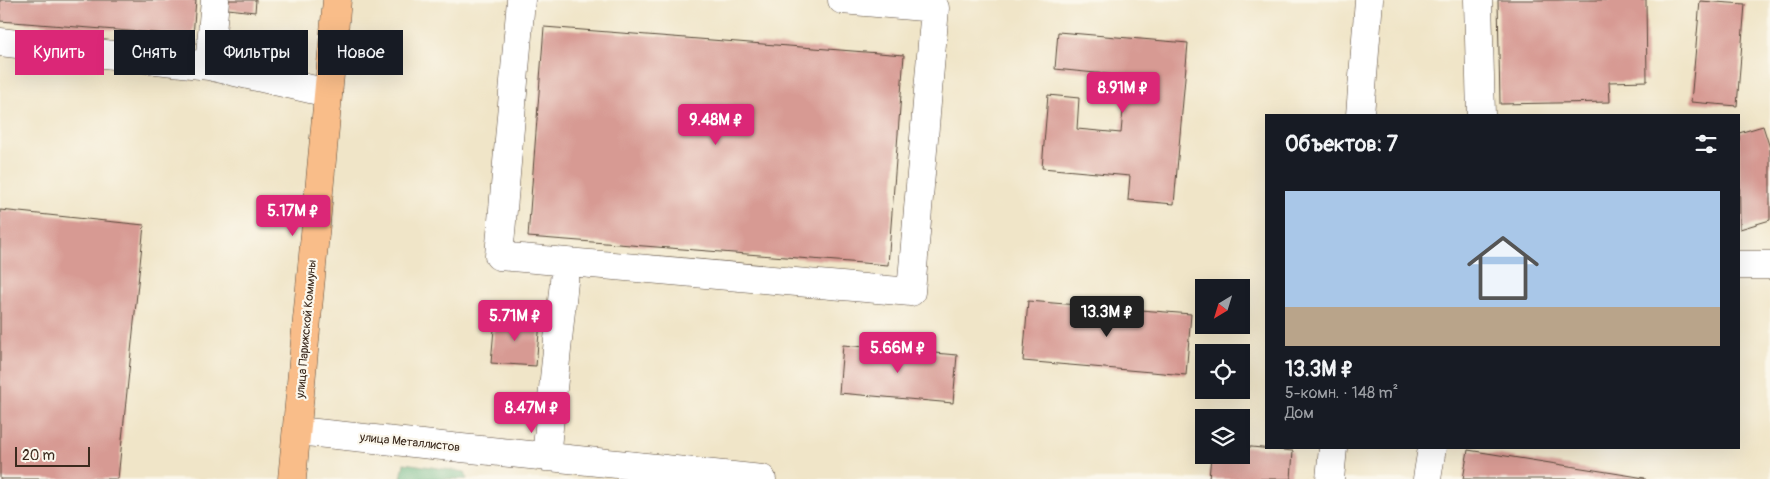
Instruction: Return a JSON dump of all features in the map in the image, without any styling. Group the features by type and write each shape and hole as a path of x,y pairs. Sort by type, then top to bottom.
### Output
{"main road":[{"name":"улица Парижской Коммуны","path":"292,479 337,0"}],"street":[{"path":"212,30 215,0"},
{"path":"521,0 499,256 911,292 935,8 842,0"},
{"path":"1360,114 1369,0"},
{"path":"1478,0 1480,114"},
{"path":"0,42 205,66"},
{"path":"249,75 328,93"},
{"path":"546,457 566,262"},
{"path":"1740,265 1770,265"},
{"name":"улица Металлистов","path":"297,431 546,457 598,471 762,479"},
{"path":"1330,479 1333,449"},
{"path":"1427,479 1432,449"}],"green space":[{"path":"404,463 465,472 467,479 401,479"}],"building":[{"path":"0,0 196,0 194,30 116,30 0,21"},
{"path":"229,0 256,0 255,12 228,9"},
{"path":"1498,0 1646,0 1647,81 1609,82 1610,102 1500,104"},
{"path":"1700,1 1745,4 1737,106 1691,102"},
{"path":"544,27 904,55 888,265 528,237"},
{"path":"1058,32 1188,43 1174,204 1128,200 1130,176 1042,168 1048,95 1079,98 1077,129 1121,133 1126,76 1055,69"},
{"path":"1763,126 1770,148 1770,220 1740,229 1740,133"},
{"path":"0,210 144,225 118,479 0,479"},
{"path":"1028,301 1191,314 1186,375 1023,361"},
{"path":"495,318 540,322 536,366 491,363"},
{"path":"843,345 957,355 953,403 839,393"},
{"path":"1250,447 1293,451 1291,479 1209,479 1210,464 1250,464"},
{"path":"1468,450 1645,478 1645,479 1463,479"}]}
